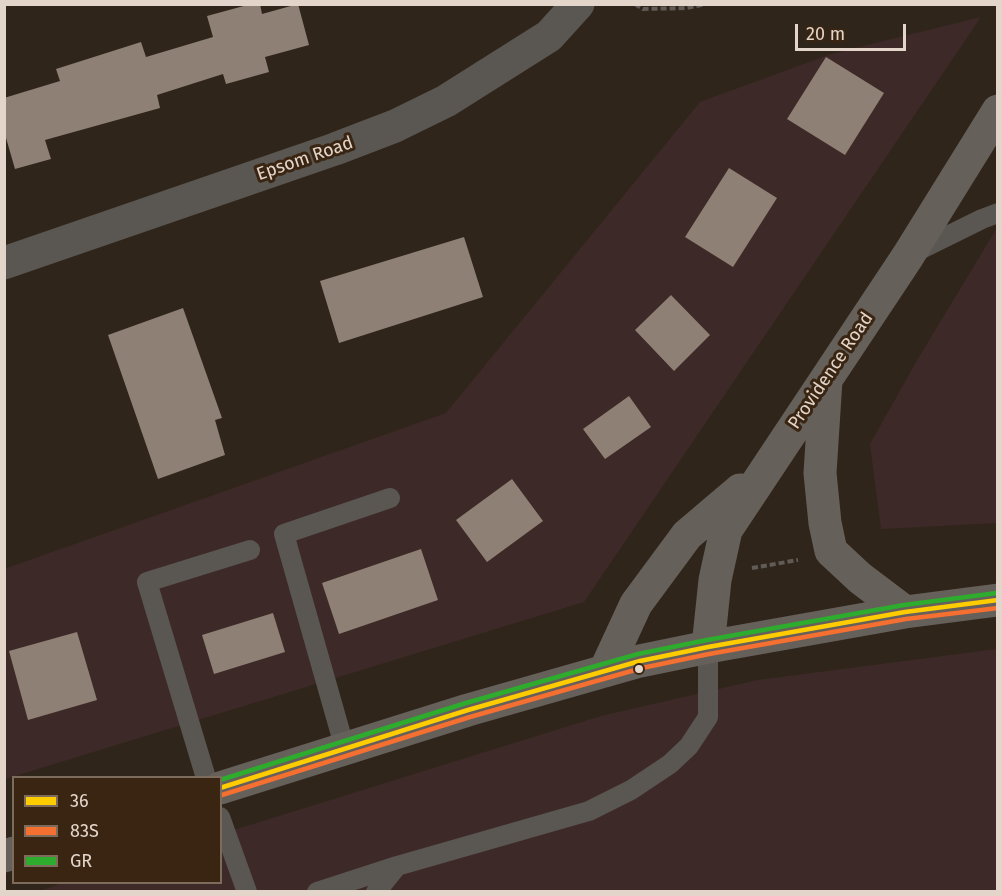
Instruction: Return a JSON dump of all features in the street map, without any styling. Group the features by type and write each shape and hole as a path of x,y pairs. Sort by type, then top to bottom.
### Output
{"street":[{"name":"Epsom Road","path":"4,262 324,153 395,126 446,101 549,36 578,4"},
{"name":"Providence Road","path":"708,647 715,580 726,530 908,256 998,111"},
{"path":"826,380 820,473 825,523 831,551 860,578 905,612"},
{"path":"605,670 636,604 687,535 767,468"},
{"path":"222,787 468,710 605,670 708,647 905,612 998,600"}],"lane":[{"path":"908,256 998,213"},
{"path":"345,749 284,534 390,498"},
{"path":"206,776 147,582 250,550"},
{"path":"317,891 589,811 631,790 670,764 689,746 708,717 708,647"},
{"path":"222,822 247,891"},
{"path":"376,891 397,866"}],"path":[{"path":"635,4 643,9 686,8 706,4"},
{"path":"748,569 803,559"}],"shaded area":[{"path":"981,17 584,602 5,779 4,569 446,413 700,102 831,54"},
{"path":"997,228 997,523 881,529 870,444 919,357"},
{"path":"997,649 997,891 37,892 59,884 222,884 222,834 601,716 758,680"}],"building":[{"path":"251,4 260,4 262,14 298,4 309,45 265,57 269,72 226,84 223,74 157,95 160,108 45,140 51,159 15,169 4,131 4,98 60,81 56,69 141,42 146,57 213,37 207,16"},
{"path":"826,57 884,93 845,155 787,119"},
{"path":"729,168 777,198 733,267 685,237"},
{"path":"464,237 483,297 339,343 320,281"},
{"path":"671,295 710,335 674,371 635,330"},
{"path":"183,308 222,418 215,420 225,455 158,479 108,335"},
{"path":"629,396 651,427 605,459 583,429"},
{"path":"512,479 543,521 487,562 456,520"},
{"path":"421,549 438,600 339,634 322,583"},
{"path":"273,613 285,652 214,674 202,635"},
{"path":"77,632 97,700 28,720 9,651"}],"transit line":[{"name":"GR","path":"222,779 466,703 638,654 904,605 997,593"},
{"name":"36","path":"222,787 468,710 640,661 905,612 998,600"},
{"name":"83S","path":"222,795 470,717 642,668 906,619 998,608"}]}
